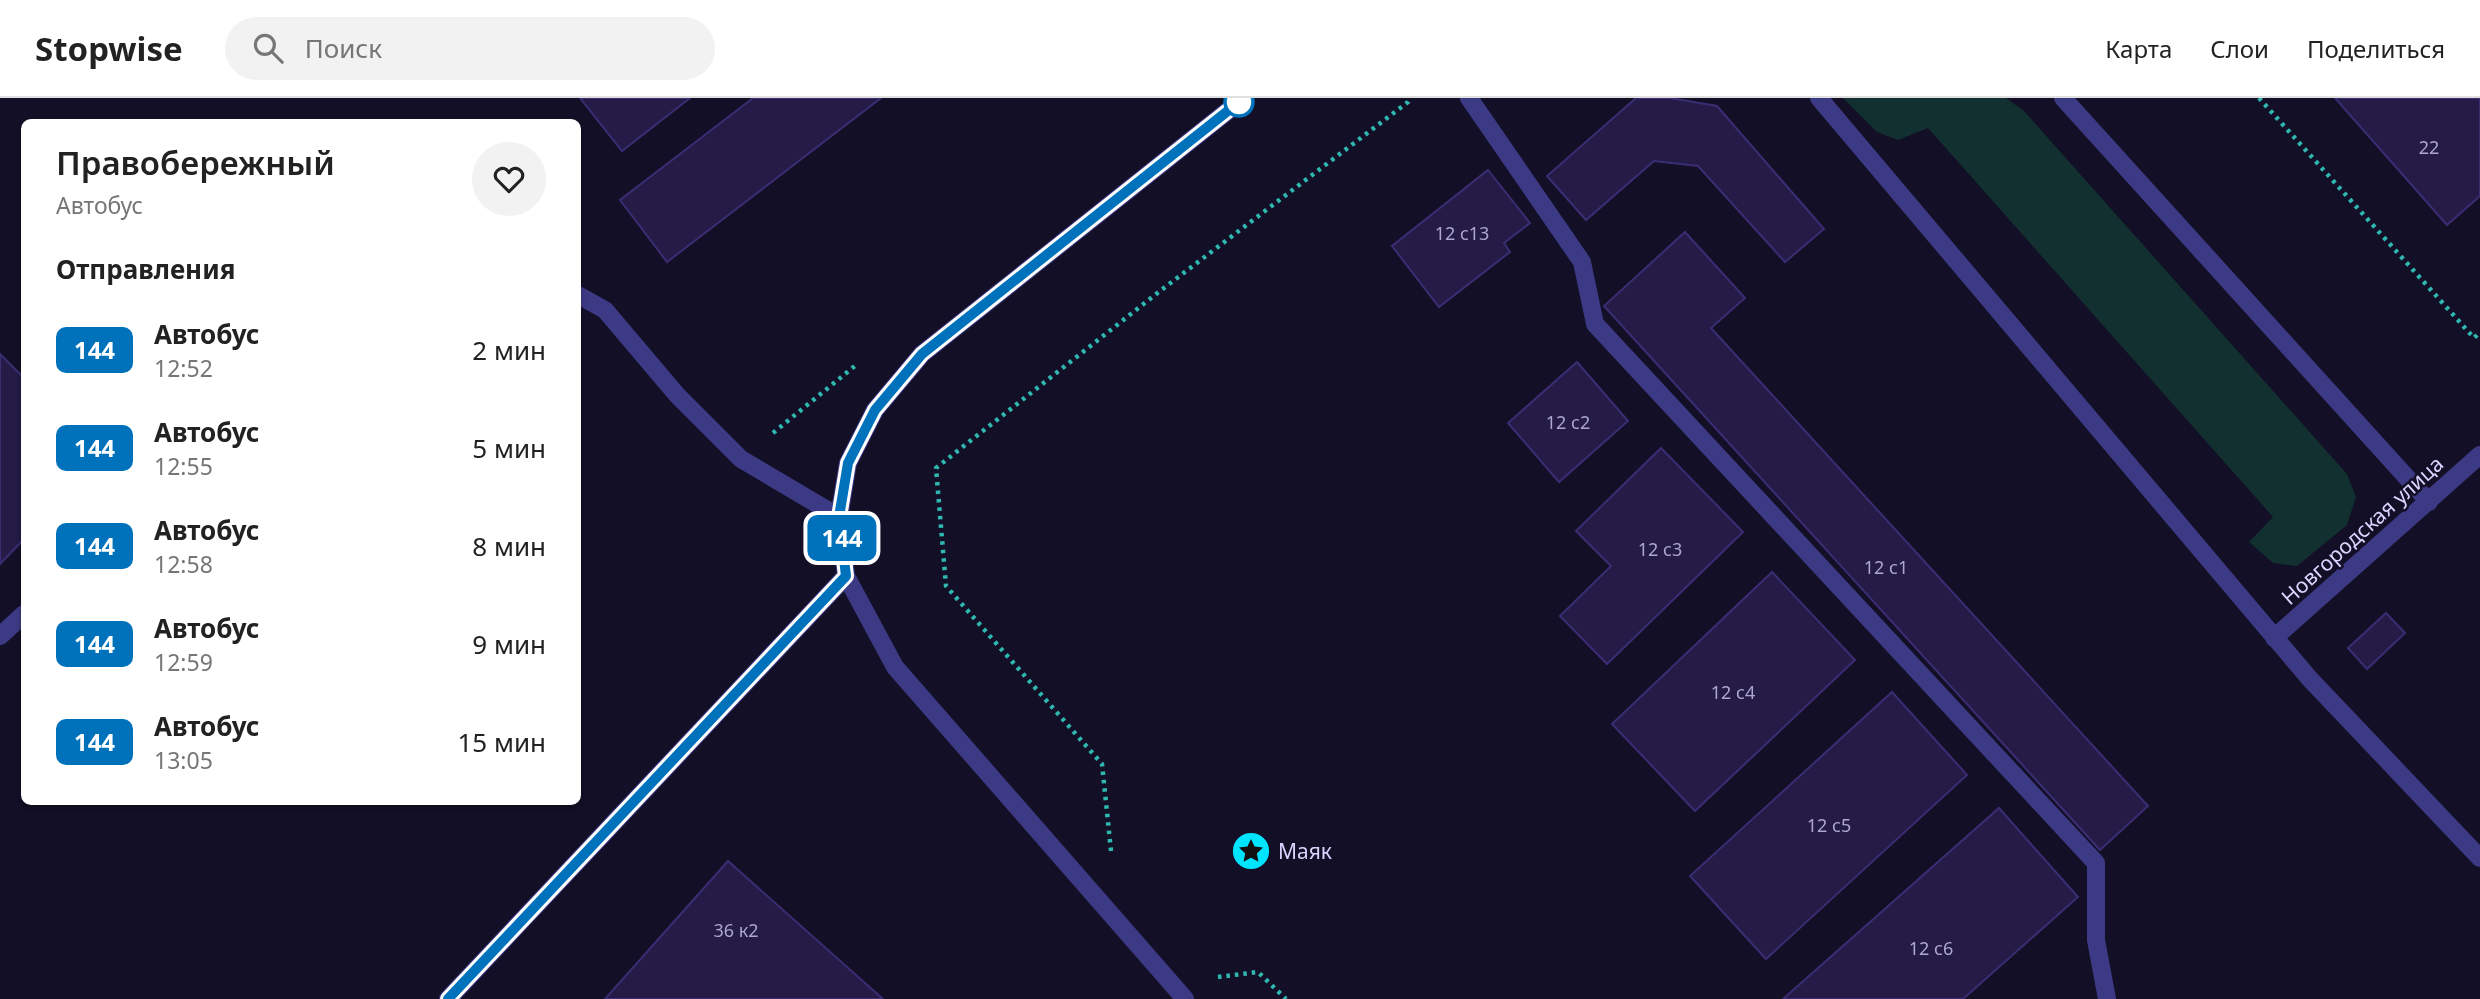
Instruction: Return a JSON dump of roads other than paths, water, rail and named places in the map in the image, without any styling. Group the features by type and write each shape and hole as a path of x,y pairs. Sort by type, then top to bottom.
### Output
{"street":[{"path":"1185,999 895,667 846,576 839,517 848,463 875,410 922,354 1244,98"},
{"path":"1469,98 1582,262 1595,324 2096,863 2096,940 2107,999"},
{"path":"1819,98 2274,638 2480,858"},
{"path":"2063,98 2429,502"},
{"path":"581,297 605,310 677,395 741,458 839,517"},
{"name":"Новгородская улица","path":"2274,638 2480,455"},
{"path":"448,999 846,576"},
{"path":"0,636 21,617"}],"place":[{"name":"Маяк","path":"1251,851"}]}
